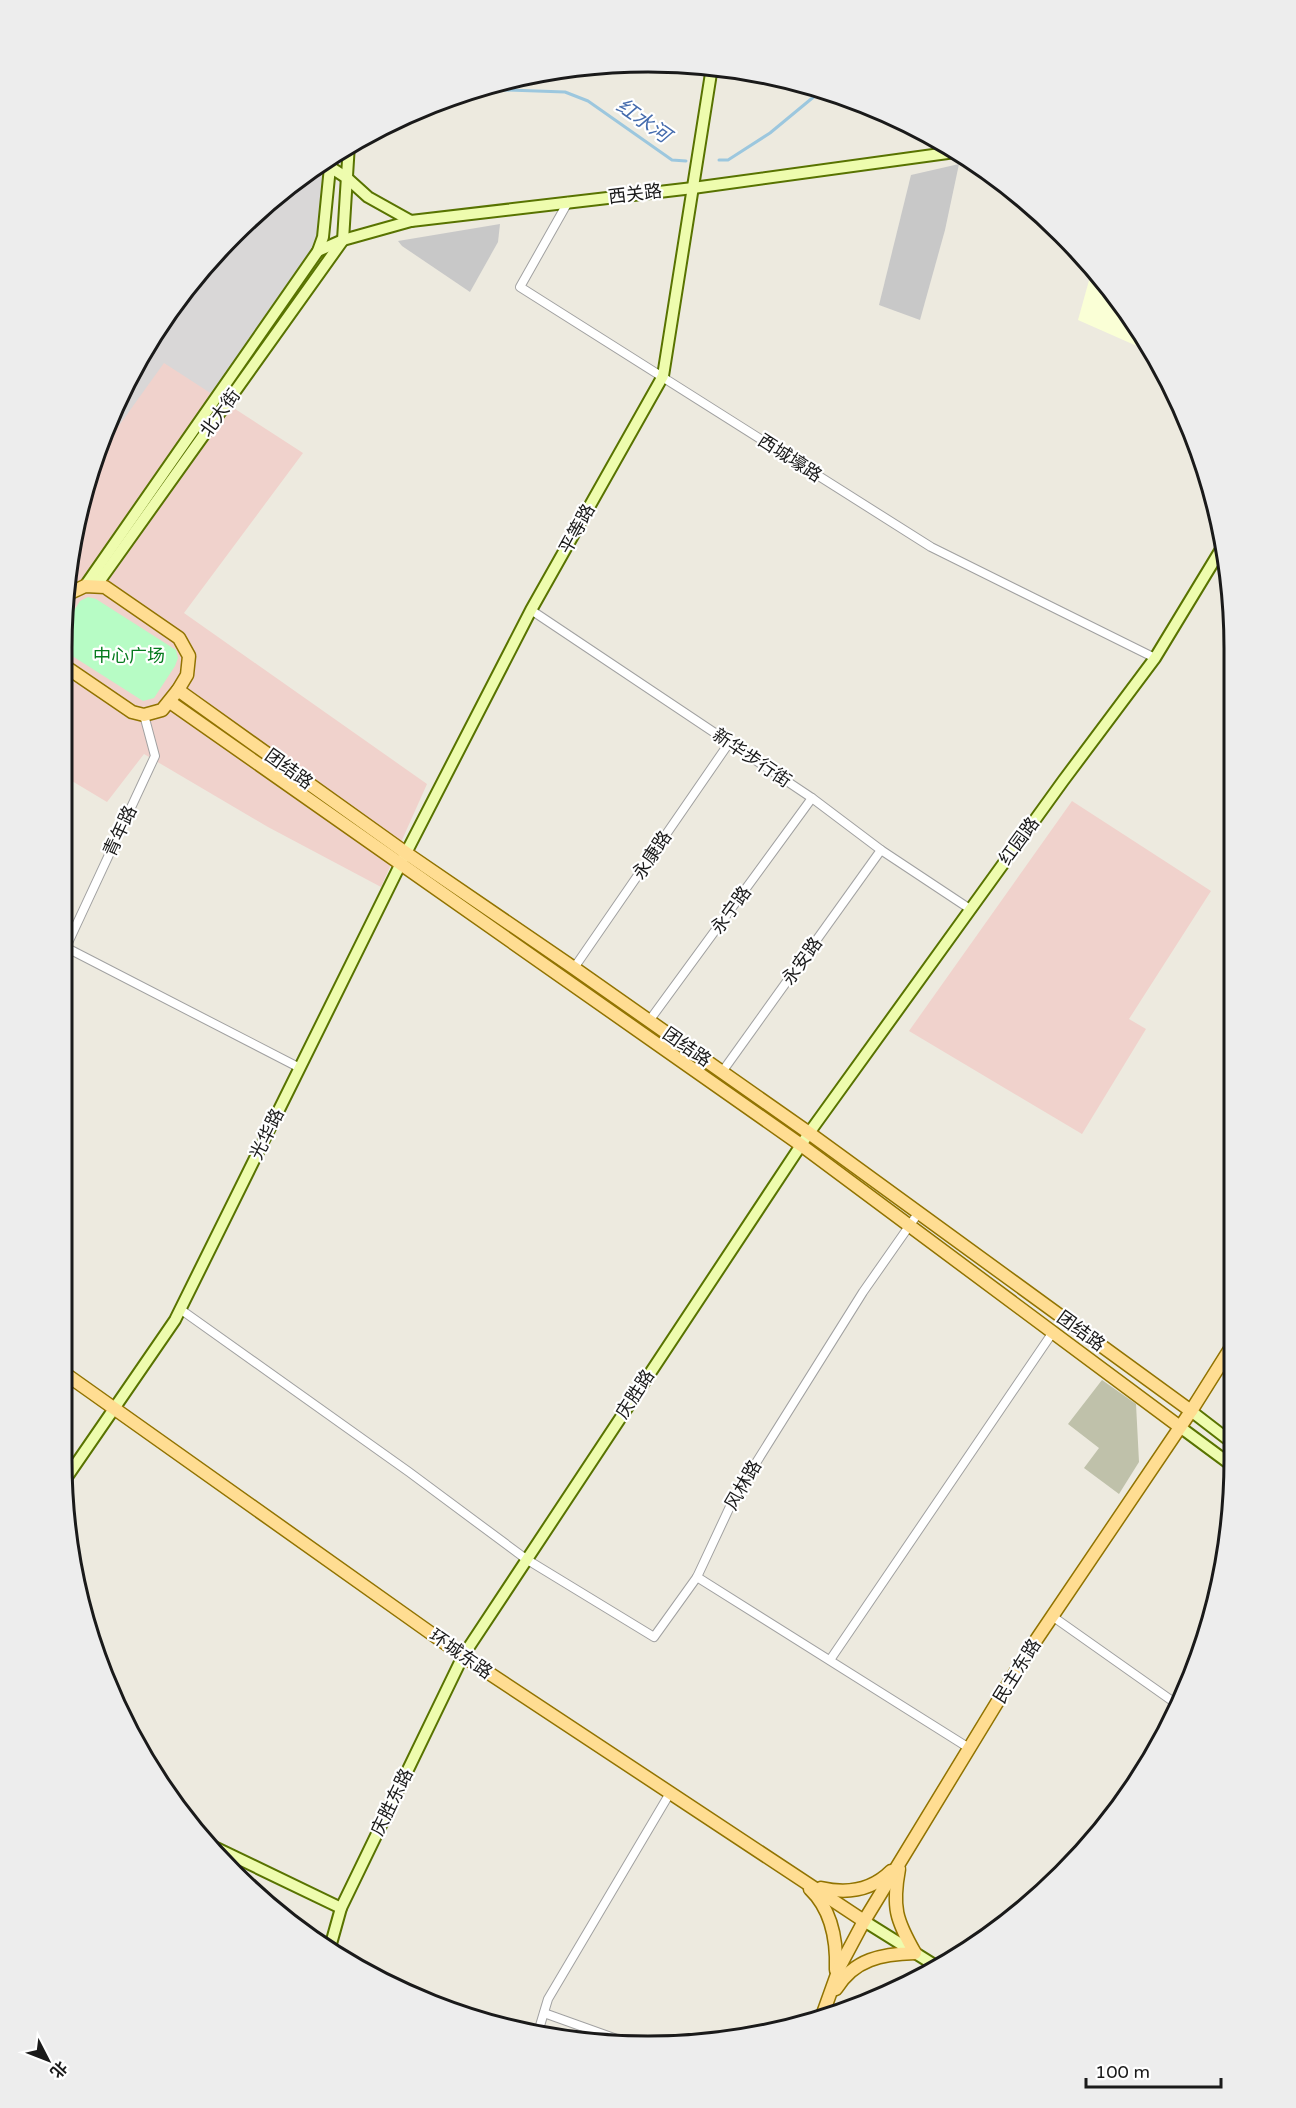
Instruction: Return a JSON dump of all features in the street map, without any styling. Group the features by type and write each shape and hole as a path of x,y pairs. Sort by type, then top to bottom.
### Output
{"main road":[{"name":"平等路","path":"403,858 531,610 663,376 711,76"},
{"name":"西关路","path":"318,251 343,240 411,220 693,188 943,154"},
{"path":"343,240 348,156"},
{"path":"334,165 368,197 411,220"},
{"path":"318,251 323,237 330,167"},
{"name":"北大街","path":"90,586 343,240"},
{"name":"北大街","path":"90,586 318,251"},
{"name":"红园路","path":"809,1133 1155,658 1216,557"},
{"path":"72,671 132,712 144,715 162,710 170,702 187,675 189,656 179,638 105,587 90,586 75,591"},
{"name":"团结路","path":"178,690 403,858 801,1144 1180,1427"},
{"name":"团结路","path":"170,702 403,858 574,968 809,1133 1191,1411"},
{"name":"光华路","path":"72,1469 175,1320 403,858"},
{"name":"庆胜路","path":"463,1656 809,1133"},
{"name":"民主东路","path":"827,2003 840,1966 864,1921 969,1748 1052,1616 1224,1359"},
{"name":"环城东路","path":"72,1378 463,1656 864,1921"},
{"path":"1191,1411 1224,1436"},
{"path":"1180,1427 1224,1460"},
{"name":"庆胜东路","path":"332,1941 341,1908 463,1656"},
{"path":"228,1854 341,1908"},
{"path":"794,1874 814,1887 837,1892 861,1889 883,1879 900,1862"},
{"path":"900,1862 894,1893 899,1925 915,1953"},
{"path":"794,1874 815,1894 830,1918 837,1946 836,1975 825,2007"},
{"path":"864,1921 930,1962"},
{"path":"827,2003 841,1980 862,1963 888,1954 915,1953"}],"street":[{"name":"西城壕路","path":"568,202 520,287 931,547 1155,658"},
{"name":"新华步行街","path":"531,610 812,798 881,850 970,909"},
{"name":"青年路","path":"72,934 155,756 144,715"},
{"name":"永康路","path":"574,968 729,743"},
{"name":"永宁路","path":"649,1021 812,798"},
{"name":"永安路","path":"722,1072 881,850"},
{"path":"72,950 300,1068"},
{"name":"风林路","path":"526,1560 654,1637 697,1577 734,1498 863,1292 919,1212"},
{"path":"180,1309 399,1465 526,1560"},
{"path":"830,1660 1053,1332"},
{"path":"697,1577 969,1748"},
{"path":"1052,1616 1171,1700"},
{"path":"540,2026 548,1999 670,1793"},
{"path":"544,2013 604,2034"}],"shaded area":[{"path":"959,164 945,230 920,320 879,305 911,175"},
{"path":"330,168 323,237 91,577 77,574 92,499 116,428 149,360 191,297 215,268 268,215"},
{"path":"500,224 498,242 470,292 398,241"},
{"path":"1090,278 1139,347 1078,320"},
{"path":"164,363 303,453 184,613 427,784 381,887 268,827 144,754 107,802 72,781 72,648 77,573 92,499 115,431"},
{"path":"1072,801 1211,891 1129,1019 1146,1029 1082,1134 909,1031"},
{"path":"1102,1380 1136,1404 1139,1462 1119,1494 1084,1468 1099,1448 1068,1424"}],"green space":[{"name":"中心广场","path":"88,597 96,599 176,650 178,658 175,666 154,698 143,701 72,656 73,612 80,601"}],"waterway":[{"name":"红水河","path":"507,90 565,92 588,101 672,160 686,161"},
{"name":"红水河","path":"719,160 728,160 770,133 813,97"}]}
